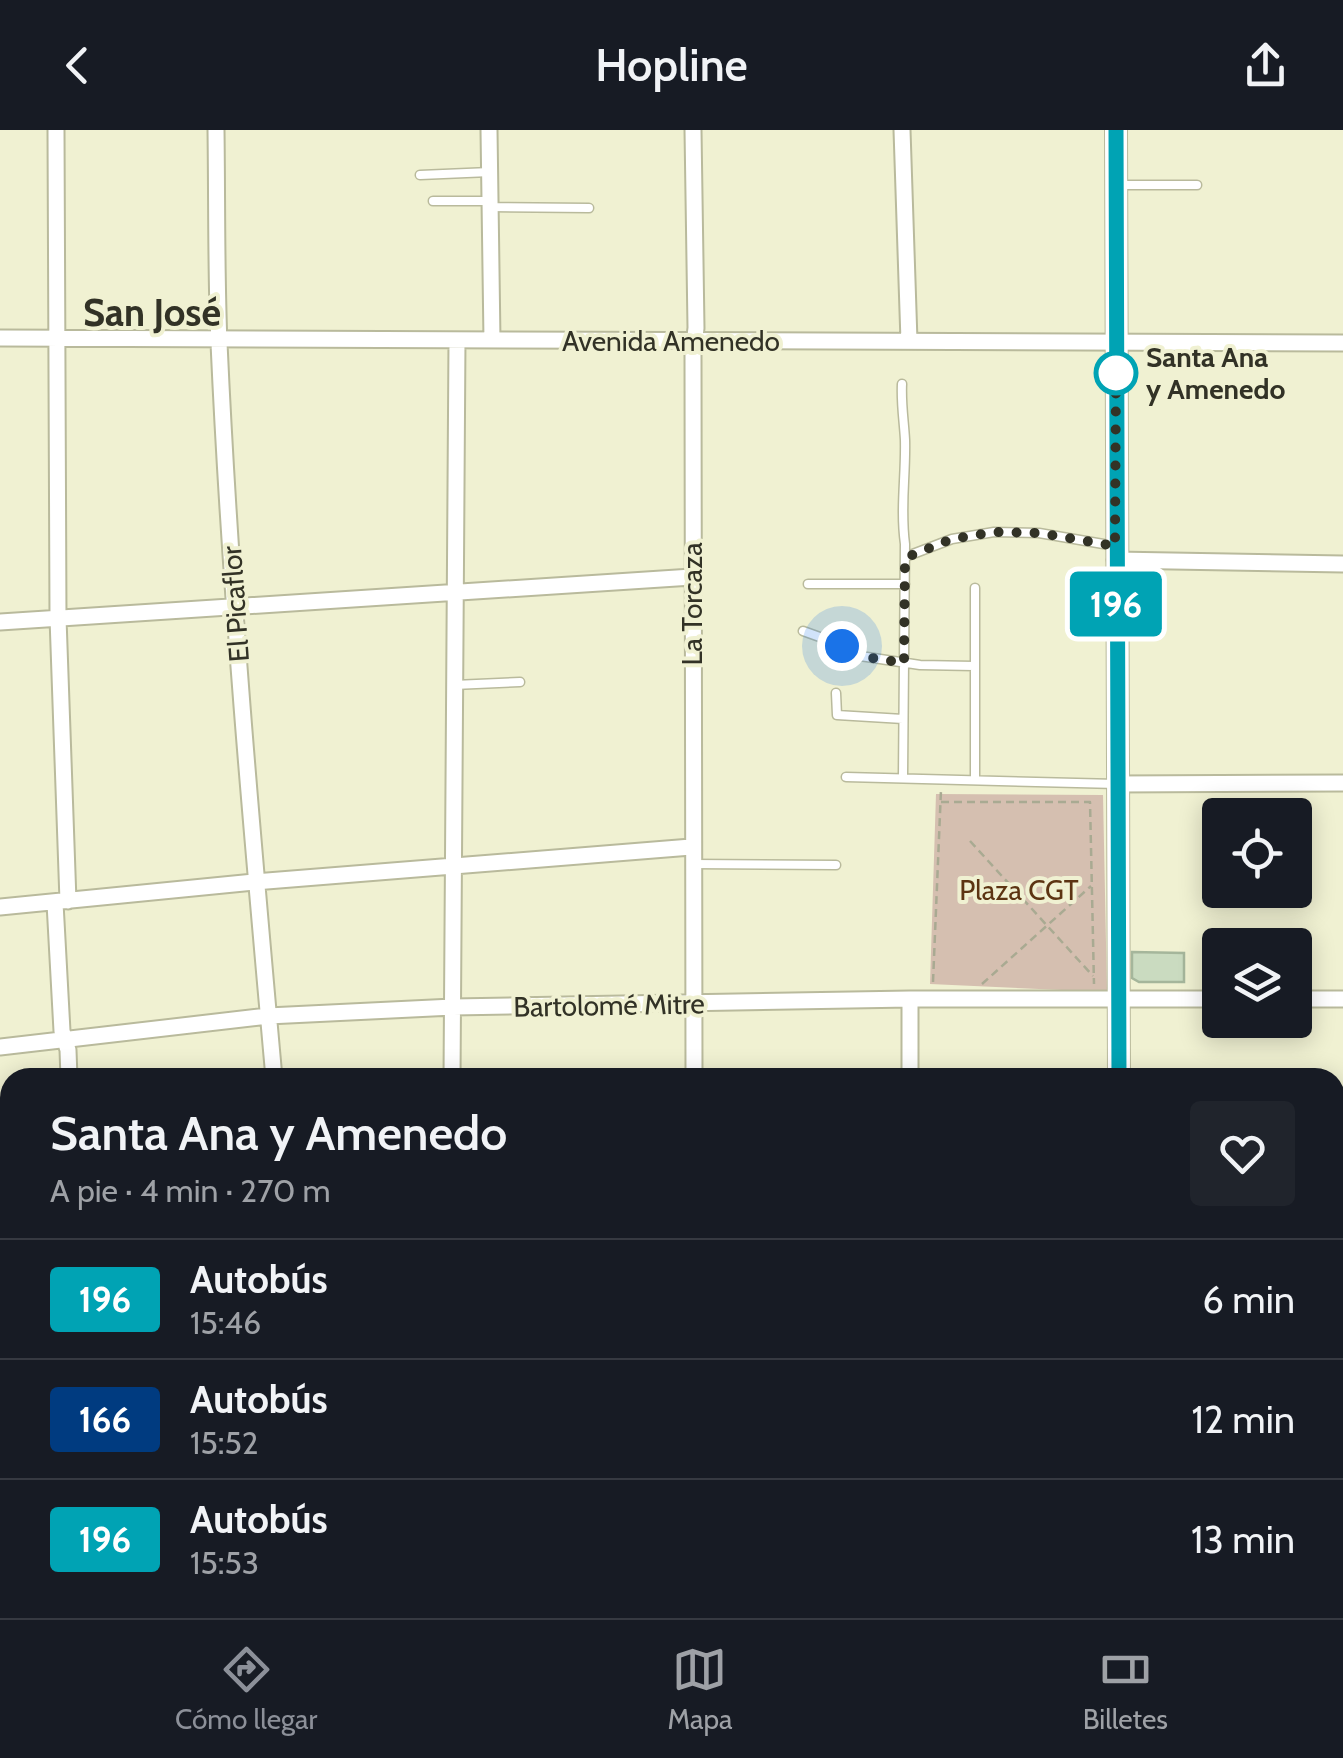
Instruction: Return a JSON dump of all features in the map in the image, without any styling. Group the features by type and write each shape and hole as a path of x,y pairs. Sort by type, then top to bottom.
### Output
{"street":[{"path":"56,130 62,1031 68,1068"},
{"name":"El Picaflor","path":"216,130 219,340 235,606 254,882 273,1068"},
{"path":"489,130 492,340"},
{"name":"La Torcaza","path":"693,130 694,1068"},
{"path":"902,130 909,341"},
{"path":"1116,130 1119,1068"},
{"name":"Avenida Amenedo","path":"0,338 1343,343"},
{"path":"452,1068 457,340"},
{"path":"1115,553 1343,564"},
{"path":"0,622 692,578"},
{"path":"1117,784 1343,782"},
{"path":"0,907 691,847"},
{"path":"910,999 910,1068"},
{"name":"Bartolomé Mitre","path":"0,1047 268,1016 453,1007 910,999 1202,1000"},
{"path":"1312,999 1343,999"}],"lane":[{"path":"420,175 490,172"},
{"path":"1116,185 1196,185"},
{"path":"433,201 589,208"},
{"path":"902,384 903,777"},
{"path":"905,558 952,539 994,532 1039,533 1115,553"},
{"path":"808,584 905,584"},
{"path":"974,588 975,780"},
{"path":"803,631 842,646 847,654 904,663 974,666"},
{"path":"454,684 520,682"},
{"path":"836,693 837,715 903,719"},
{"path":"846,777 1117,784"},
{"path":"691,864 836,865"}],"path":[{"path":"932,999 942,778"},
{"path":"941,802 1090,802 1094,984"},
{"path":"970,841 1094,977"},
{"path":"1000,984 982,984 1092,885"}],"green space":[{"name":"Plaza CGT","path":"936,794 1103,795 1107,992 930,984"}],"building":[{"path":"1132,952 1184,953 1184,982 1139,982 1132,978"}],"bus line":[{"name":"196","path":"1116,130 1119,1068"}],"place":[{"name":"Santa Ana y Amenedo","path":"1116,373"}],"district":[{"name":"San José","path":"152,312"}],"route":[{"path":"842,646 847,654 904,663 905,558 952,539 1025,532 1115,546 1116,373"}]}
